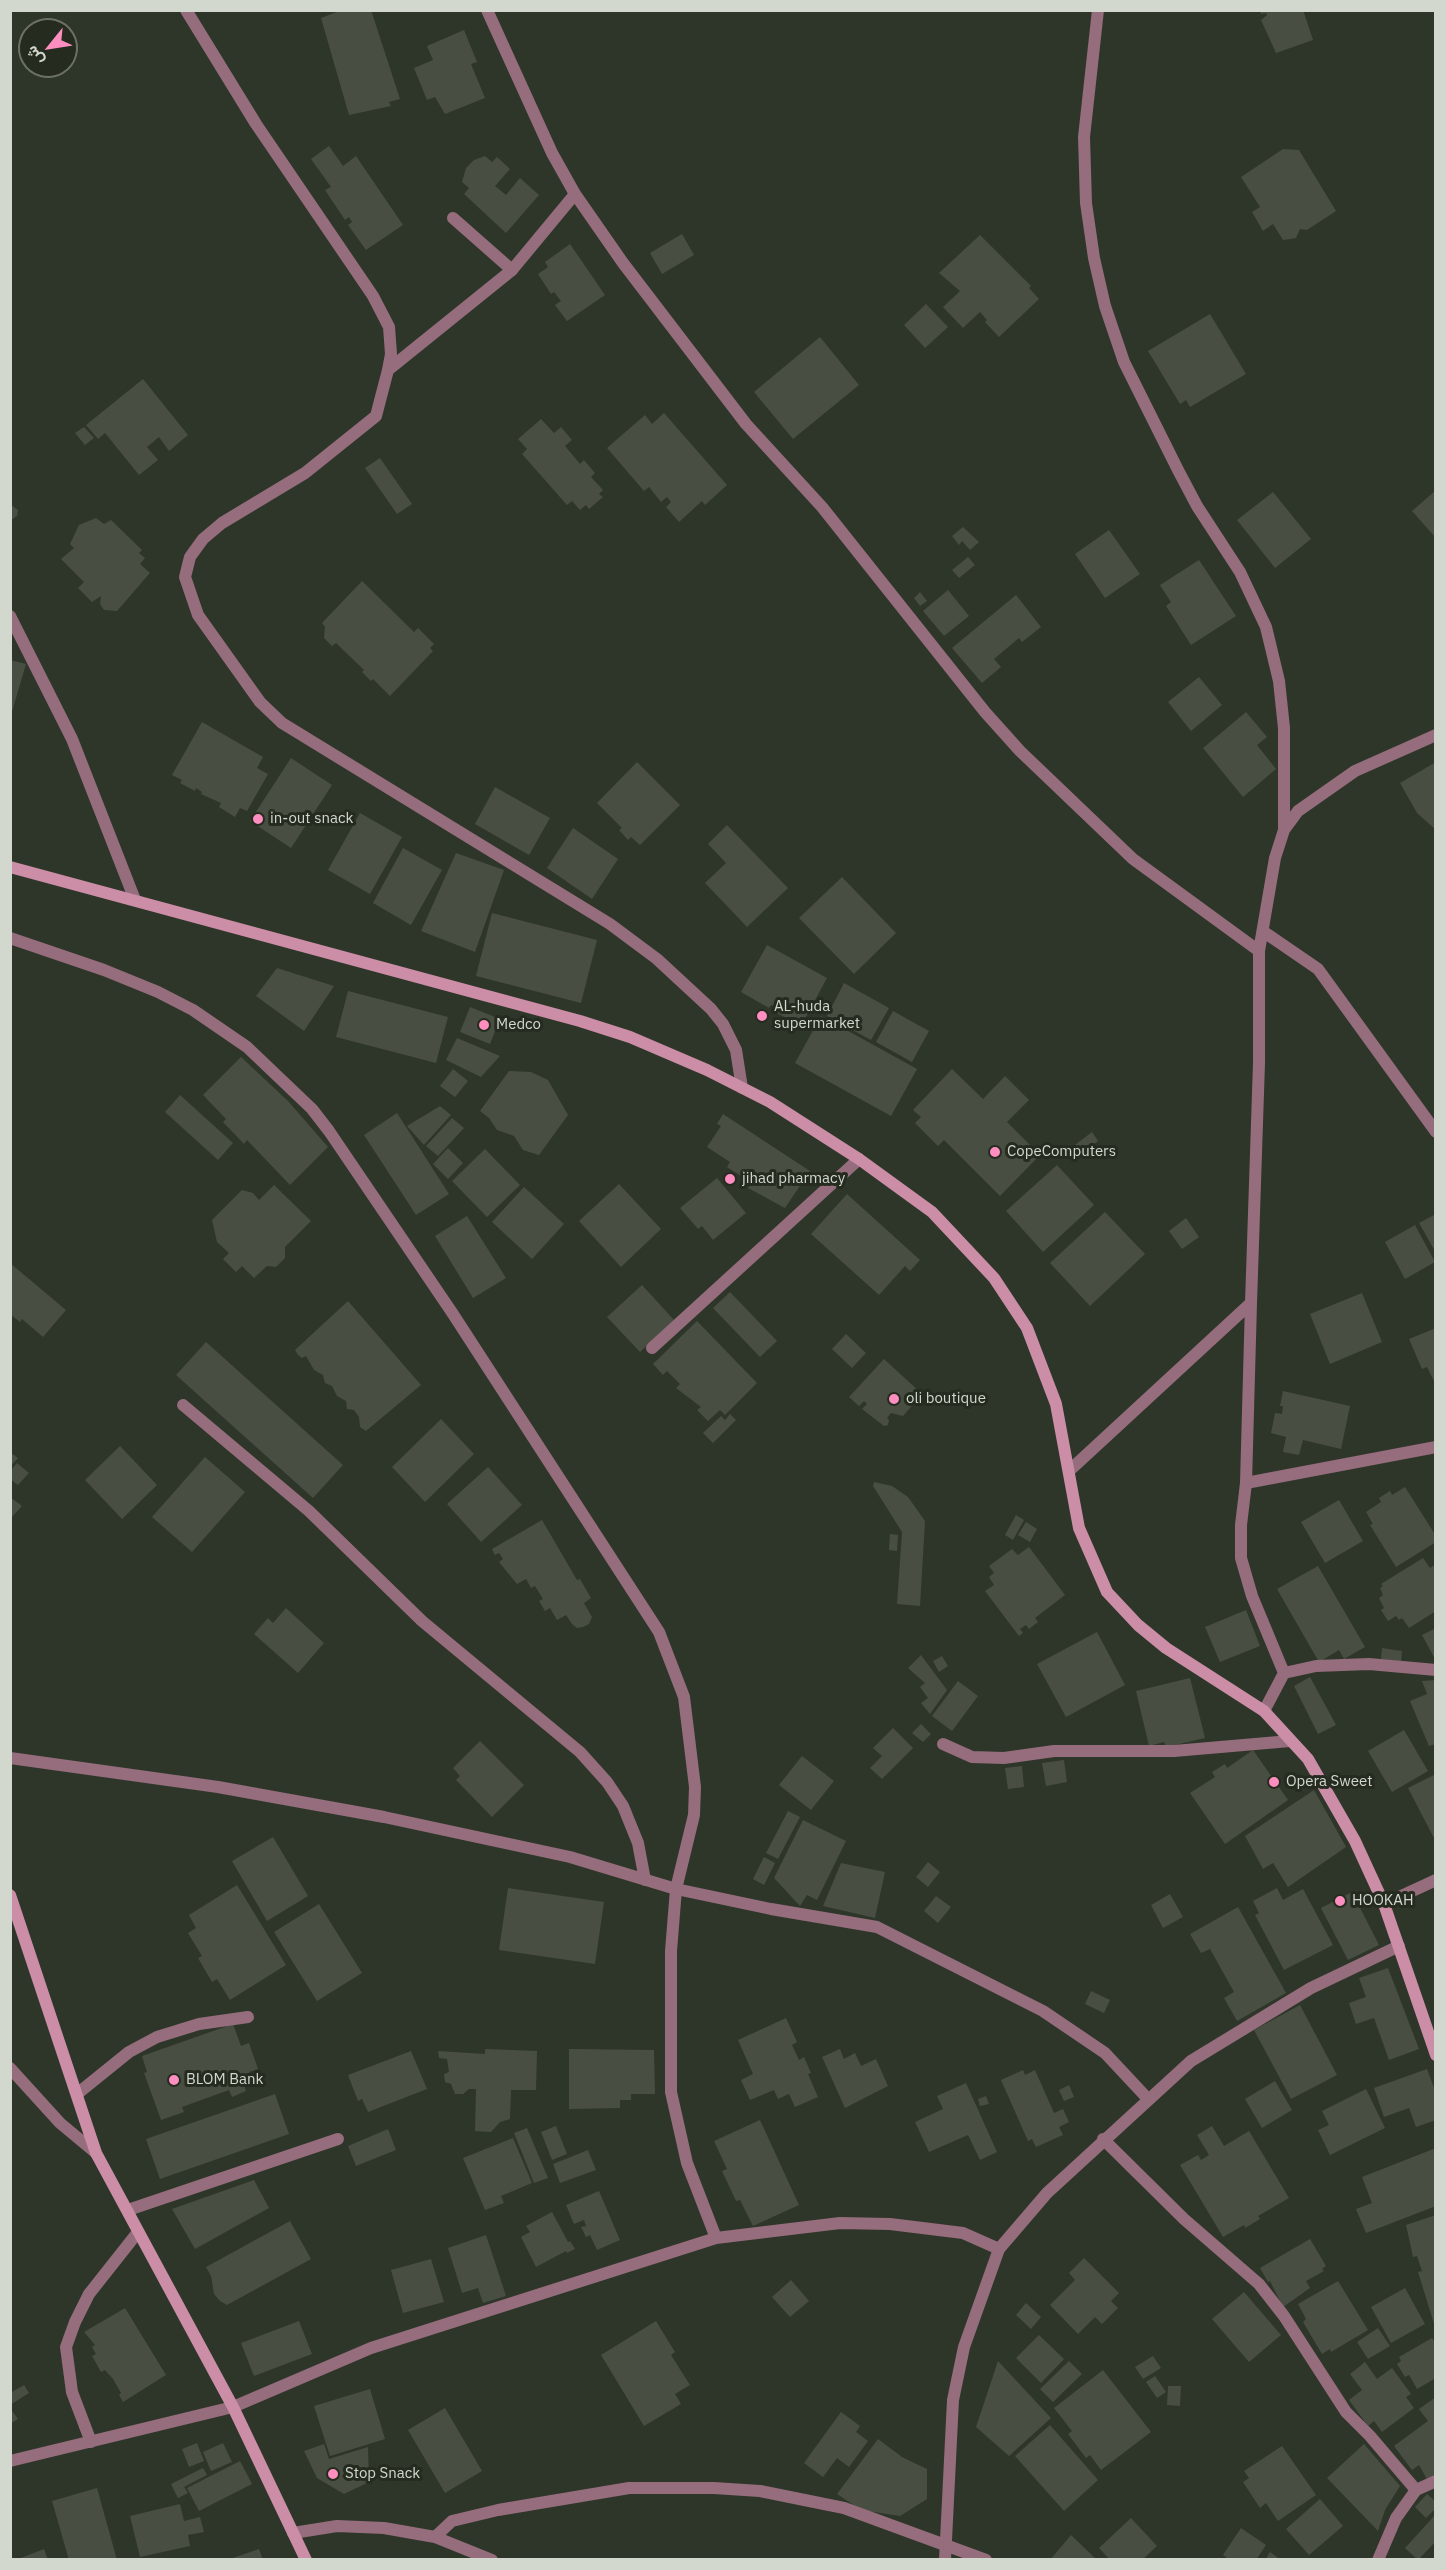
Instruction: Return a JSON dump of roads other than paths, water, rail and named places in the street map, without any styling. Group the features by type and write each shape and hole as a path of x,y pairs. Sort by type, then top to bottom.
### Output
{"main road":[{"path":"10,867 580,1021 630,1037 770,1102 859,1159 932,1212 994,1278 1027,1328 1056,1404 1079,1528 1107,1592 1138,1625 1166,1648 1264,1710 1308,1759 1331,1795 1384,1904 1432,2033 1436,2055"},
{"path":"10,1895 96,2153 233,2407 306,2559"}],"street":[{"path":"186,10 256,124 373,296 389,327 391,354 376,416 305,472 222,523 203,539 190,557 185,577 198,615 260,702 282,723 610,924 657,959 711,1009 723,1024 736,1050 742,1088"},
{"path":"487,10 552,153 575,194 712,382 746,424 822,507 985,712 1020,751 1133,859 1259,951"},
{"path":"1098,10 1084,137 1086,203 1096,268 1105,306 1124,362 1178,470 1197,506 1240,572 1266,627 1279,681 1284,728 1284,830 1275,858 1259,951 1259,1063 1246,1483 1241,1525 1241,1558 1252,1596 1284,1673"},
{"path":"388,370 512,270 575,194"},
{"path":"453,218 512,270"},
{"path":"10,616 72,739 135,900"},
{"path":"1284,830 1298,811 1355,771 1436,735"},
{"path":"1264,932 1318,969 1436,1132"},
{"path":"10,938 158,992 193,1010 248,1047 293,1089 329,1131 578,1502 659,1632 684,1697 695,1787 694,1815 676,1889 671,1951 671,2092 687,2163 716,2238"},
{"path":"652,1348 859,1159"},
{"path":"1070,1470 1251,1303"},
{"path":"183,1405 309,1511 422,1621 580,1752 608,1782 623,1806 638,1843 645,1880"},
{"path":"1246,1483 1436,1447"},
{"path":"1264,1710 1284,1673 1316,1666 1369,1664 1436,1670"},
{"path":"943,1744 972,1757 1004,1758 1054,1751 1174,1751 1290,1741"},
{"path":"10,1758 218,1787 384,1817 570,1857 676,1889 771,1909 877,1927 1043,2011 1105,2053 1148,2099"},
{"path":"1384,1904 1436,1880"},
{"path":"945,2559 953,2400 964,2347 999,2249 1047,2193 1103,2139 1191,2061 1244,2026 1355,1964 1399,1946"},
{"path":"76,2094 129,2052 157,2037 199,2024 248,2017"},
{"path":"10,2068 28,2091 60,2123 96,2153"},
{"path":"128,2210 338,2139"},
{"path":"1103,2139 1184,2219 1259,2284 1284,2316 1346,2412 1370,2436 1416,2490"},
{"path":"10,2461 233,2407 371,2348 716,2238 840,2223 890,2224 963,2233 999,2249"},
{"path":"91,2442 72,2392 66,2347 89,2294 138,2232"},
{"path":"1378,2559 1396,2518 1416,2490 1436,2481"},
{"path":"435,2537 452,2521 498,2510 629,2488 714,2488 760,2491 844,2508 986,2559"},
{"path":"292,2533 337,2526 384,2528 435,2537 492,2559"}],"place":[{"name":"in-out snack","path":"258,819"},
{"name":"AL-huda supermarket","path":"762,1016"},
{"name":"Medco","path":"484,1025"},
{"name":"CopeComputers","path":"995,1152"},
{"name":"jihad pharmacy","path":"730,1179"},
{"name":"oli boutique","path":"894,1399"},
{"name":"Opera Sweet","path":"1274,1782"},
{"name":"HOOKAH","path":"1340,1901"},
{"name":"BLOM Bank","path":"174,2080"},
{"name":"Stop Snack","path":"333,2474"}]}
